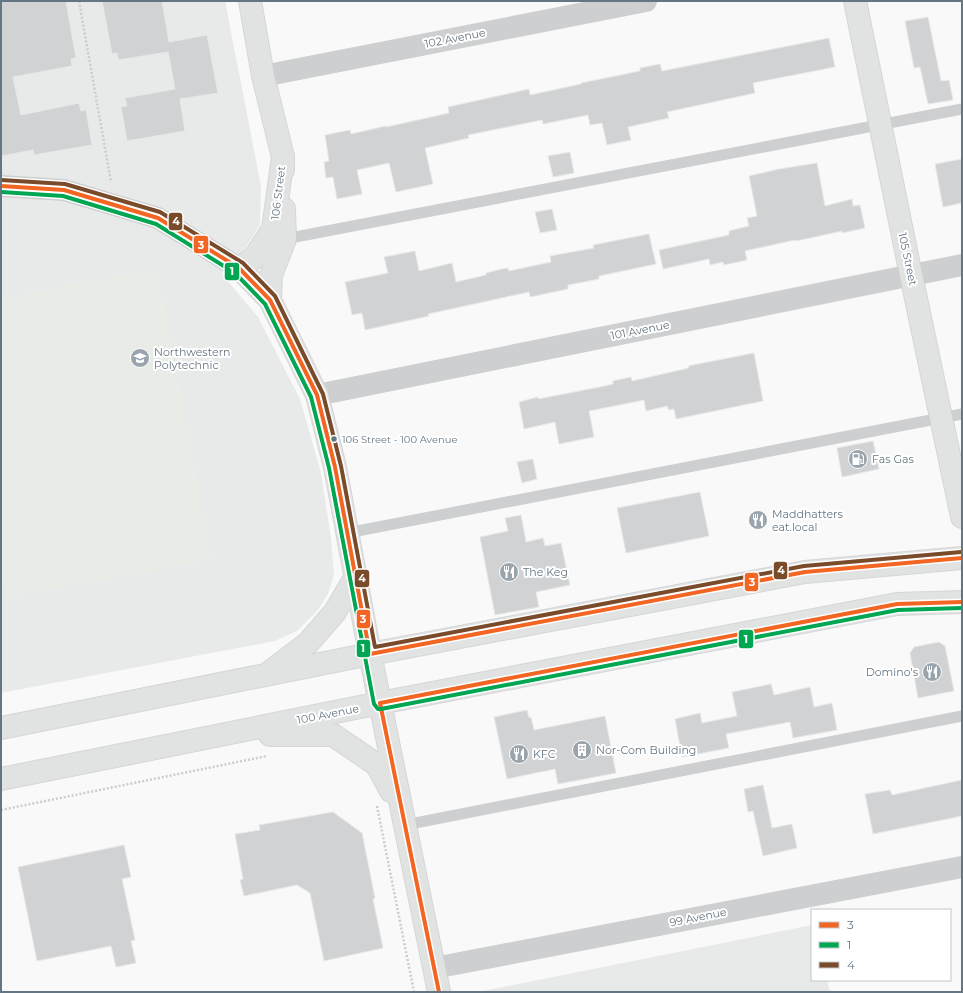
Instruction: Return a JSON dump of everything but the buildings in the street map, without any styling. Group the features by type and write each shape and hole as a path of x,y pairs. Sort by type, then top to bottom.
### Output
{"main road":[{"name":"106 Street","path":"250,1 263,76 282,157 285,239 271,275 270,300"},
{"name":"105 Street","path":"856,1 880,125 962,518"},
{"name":"106 Street","path":"282,157 273,229 254,258 239,268 270,300 317,395 335,467 370,654 439,992"},
{"path":"1,728 370,654 805,572 962,558"},
{"path":"267,674 308,643 335,612 356,576"},
{"name":"100 Avenue","path":"1,779 380,703 897,604 962,602"},
{"path":"221,735 333,735 377,765 403,818"}],"street":[{"name":"102 Avenue","path":"263,76 646,1"},
{"path":"1,186 64,190 158,218 239,268"},
{"name":"101 Avenue","path":"317,395 962,265"},
{"name":"99 Avenue","path":"434,968 962,867"}],"lane":[{"path":"285,239 962,109"},
{"path":"347,533 962,414"},
{"path":"403,818 962,716"}],"path":[{"path":"79,1 114,205"},
{"path":"1,810 269,756"},
{"path":"376,803 414,992"}],"shaded area":[{"name":"Northwestern Polytechnic","path":"1,1 225,1 261,186 260,225 226,279 258,317 300,399 321,473 331,538 334,575 328,594 317,611 297,631 275,641 1,693"},
{"path":"158,269 212,560 5,598 1,576 1,298"},
{"path":"811,925 811,981 827,981 830,992 478,992"}],"transit line":[{"name":"4","path":"1,180 65,184 160,212 243,263 275,296 323,394 341,466 375,647 804,566 961,552"},
{"name":"3","path":"1,186 64,190 158,218 239,268 270,300 317,395 335,467 370,654 805,572 962,558"},
{"name":"1","path":"1,192 63,196 156,224 235,273 265,304 311,397 329,468 374,704 378,709 898,610 962,608"},
{"name":"3","path":"439,992 380,703 897,604 962,602"}],"place":[{"name":"Northwestern Polytechnic","path":"140,358"},
{"name":"106 Street - 100 Avenue","path":"334,439"},
{"name":"Fas Gas","path":"858,459"},
{"name":"Maddhatters eat.local","path":"758,520"},
{"name":"The Keg","path":"509,572"},
{"name":"Domino's","path":"932,672"},
{"name":"Nor-Com Building","path":"582,750"},
{"name":"KFC","path":"519,754"}]}
